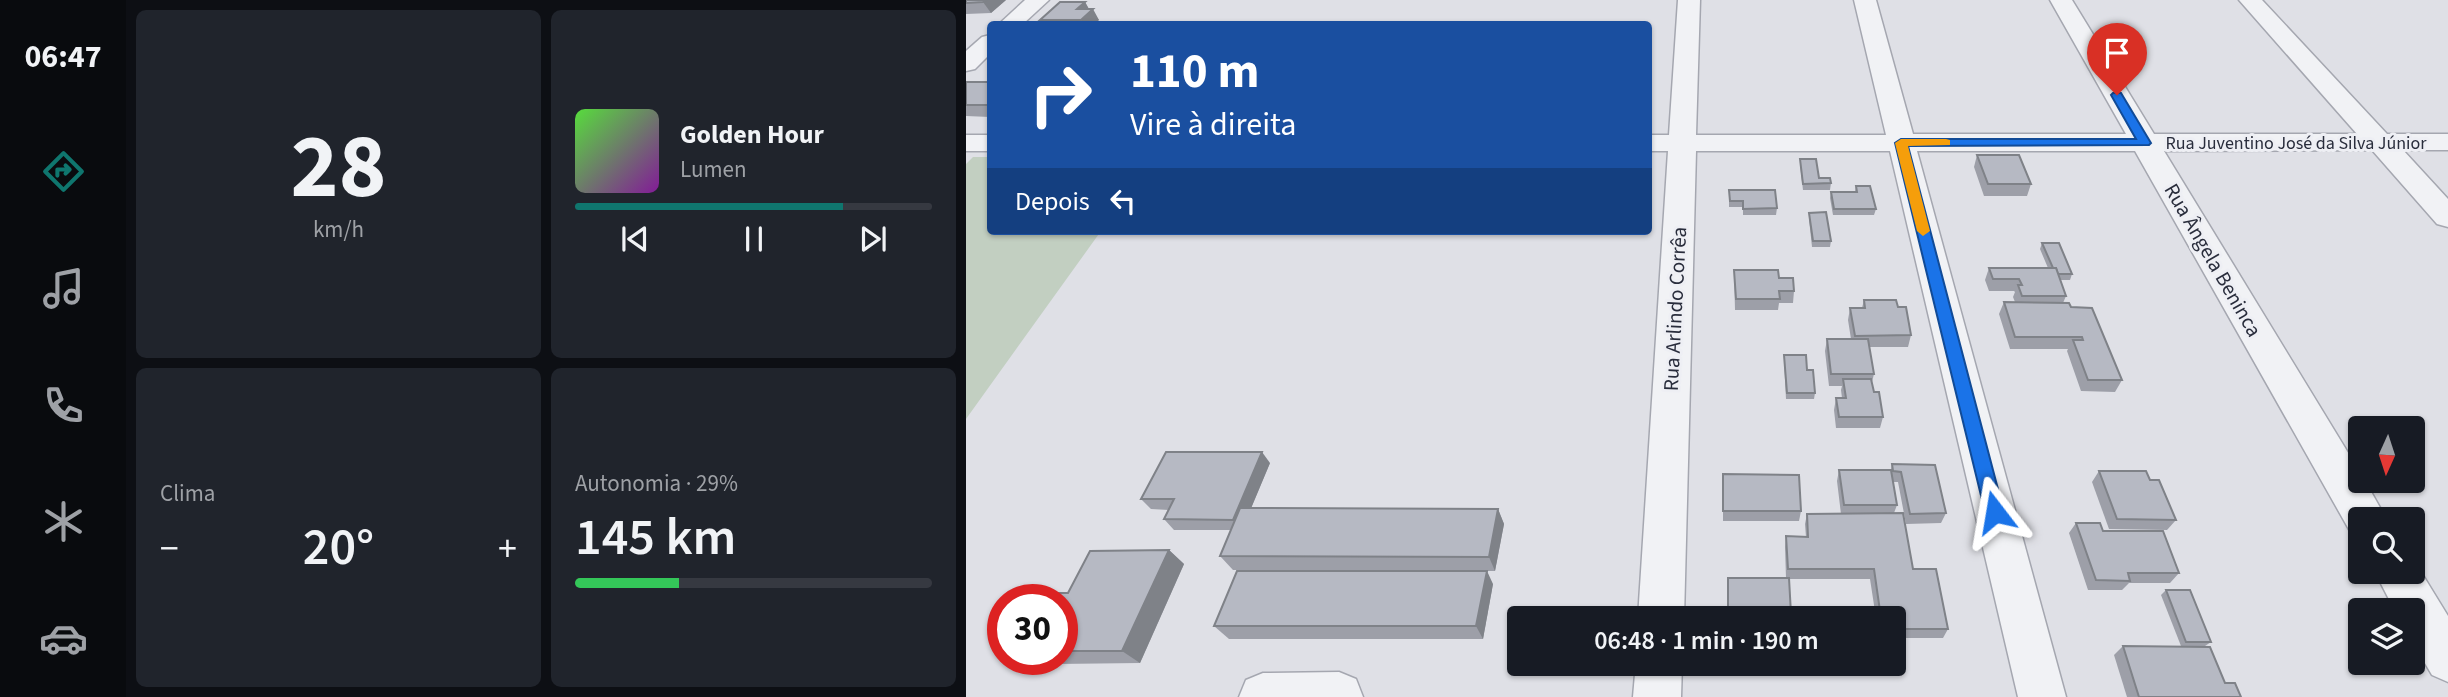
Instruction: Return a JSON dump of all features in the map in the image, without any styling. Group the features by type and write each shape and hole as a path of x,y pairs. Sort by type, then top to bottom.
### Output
{"street":[{"path":"1014,21 1038,0"},
{"name":"Rua Arlindo Corrêa","path":"1662,606 1689,0"},
{"path":"1865,0 2042,697"},
{"name":"Rua Ângela Beninca","path":"2061,0 2358,507"},
{"path":"2250,0 2448,217"},
{"path":"966,64 987,45"},
{"name":"Rua Juventino José da Silva Júnior","path":"1652,143 2448,142"},
{"path":"966,143 987,143"},
{"path":"2404,584 2448,659"},
{"path":"1657,697 1658,676"},
{"path":"1263,697 1339,696"}],"green space":[{"path":"973,157 987,157 987,235 1098,235 966,419 966,164"}],"building":[{"path":"966,0 986,0 966,3"},
{"path":"1060,2 1085,2 1077,9 1093,9 1081,20 1040,20"},
{"path":"966,82 987,82 987,105 966,105"},
{"path":"1977,155 2019,155 2031,184 1988,184"},
{"path":"1800,159 1816,159 1819,178 1830,178 1831,183 1803,184"},
{"path":"1856,186 1870,186 1876,209 1834,209 1831,192 1857,192"},
{"path":"1729,190 1775,190 1777,208 1743,209 1743,201 1730,201"},
{"path":"1826,212 1831,241 1813,241 1809,213"},
{"path":"2042,243 2059,243 2072,274 2058,274"},
{"path":"1989,268 2056,268 2066,296 2022,296 2019,279 1993,279"},
{"path":"1734,270 1778,270 1779,278 1793,278 1794,291 1779,291 1780,299 1736,299"},
{"path":"1864,300 1896,300 1898,307 1906,307 1911,335 1855,336 1850,308 1865,308"},
{"path":"2004,302 2069,303 2071,307 2092,308 2122,380 2088,380 2073,340 2083,340 2082,337 2015,337"},
{"path":"1827,339 1868,339 1874,374 1831,374"},
{"path":"1784,355 1806,355 1807,370 1813,370 1815,393 1787,393"},
{"path":"1843,379 1871,379 1874,392 1879,392 1883,417 1839,417 1836,398 1846,398"},
{"path":"1166,452 1262,452 1233,520 1164,519 1174,499 1141,499"},
{"path":"1892,464 1935,465 1946,513 1910,514 1901,472 1893,471"},
{"path":"1839,470 1891,470 1897,505 1844,505"},
{"path":"2099,471 2146,471 2150,480 2159,480 2176,520 2117,519"},
{"path":"1723,474 1799,475 1801,511 1723,511"},
{"path":"1240,508 1498,509 1489,557 1220,556"},
{"path":"1903,513 1913,569 1936,569 1948,629 1906,629 1906,606 1879,606 1874,569 1788,569 1786,536 1808,537 1807,514"},
{"path":"2076,523 2100,523 2103,531 2163,531 2179,573 2128,573 2130,581 2096,580"},
{"path":"1169,550 1122,651 1078,651 1078,584 1073,584 1090,551"},
{"path":"1237,571 1487,571 1476,626 1214,626"},
{"path":"1728,578 1789,578 1791,606 1728,606"},
{"path":"2166,590 2190,590 2211,642 2186,642"},
{"path":"2123,646 2210,647 2225,683 2235,683 2241,697 2139,697"}],"slow traffic":[{"path":"1923,231 1901,143 1946,143"}],"route":[{"path":"1995,512 1901,143 2145,143 2117,95"}]}
